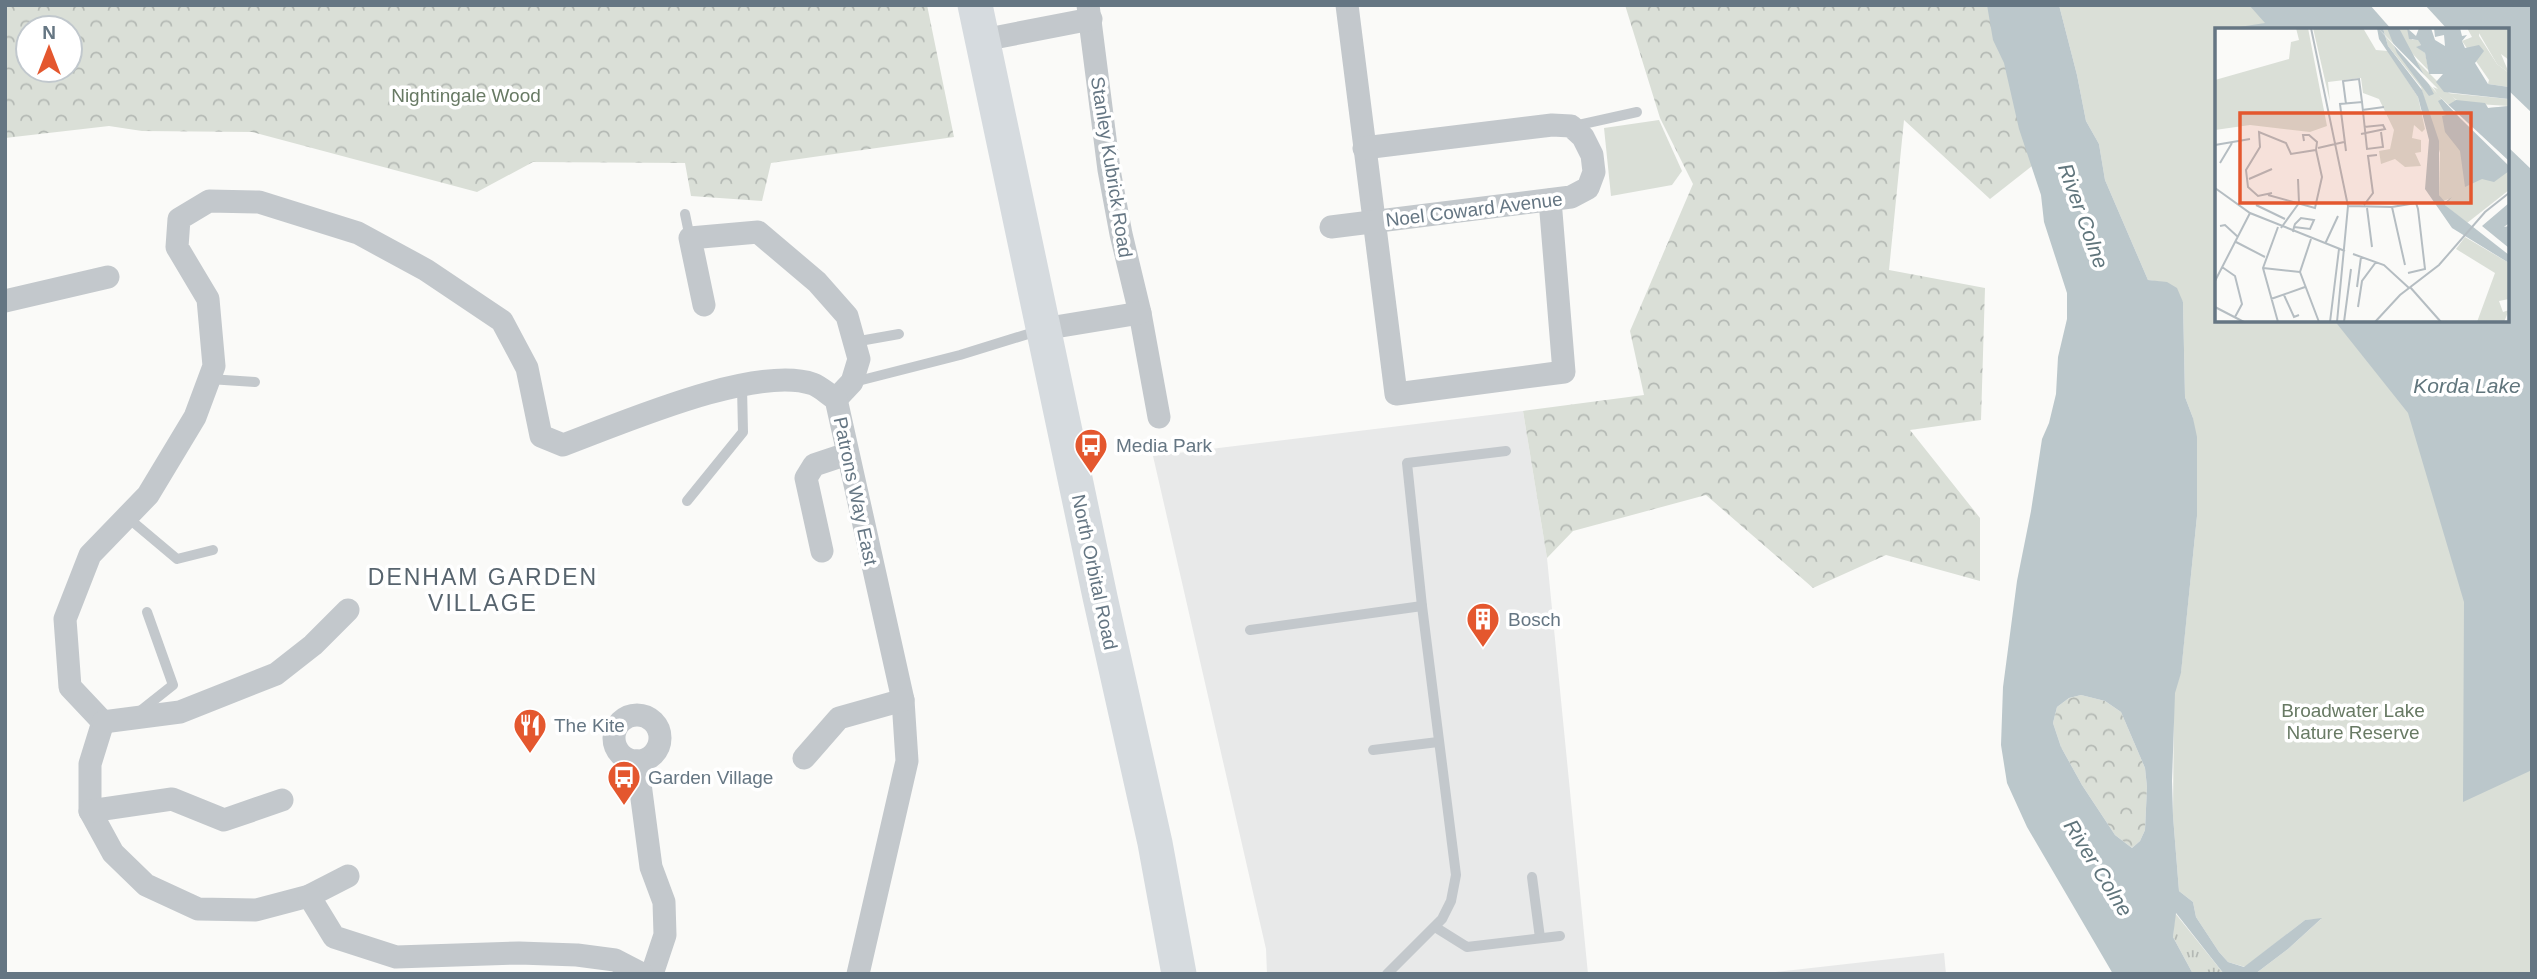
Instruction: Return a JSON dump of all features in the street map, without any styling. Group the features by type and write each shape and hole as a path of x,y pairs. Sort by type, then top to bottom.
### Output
{"main road":[{"name":"North Orbital Road","path":"975,5 1100,597 1155,843 1179,974"}],"street":[{"path":"1347,5 1396,394 1564,372 1550,200"},
{"name":"Stanley Kubrick Road","path":"983,40 1089,12 1109,170 1159,417"},
{"path":"1364,148 1552,125 1571,126"},
{"name":"Noel Coward Avenue","path":"1331,226 1572,197 1588,188 1594,172 1592,155 1583,137 1571,126"},
{"name":"Patrons Way East","path":"209,379 214,366 208,299 177,247 179,219 209,201 259,202 358,233 426,270 502,321 527,368 541,436 563,445 697,396 779,379 814,384 836,400 903,701 907,761 858,974"},
{"path":"704,305 690,238 758,232 817,282 847,316 859,359 852,382 836,400"},
{"path":"5,301 108,277"},
{"path":"1043,330 1140,313"},
{"path":"103,722 70,687 65,619 90,555 148,495 195,417 209,379"},
{"path":"822,551 806,478 814,465 847,454"},
{"path":"103,722 180,712 276,674 313,645 348,610"},
{"path":"804,758 839,718 903,701"},
{"path":"103,722 90,764 90,811 113,853 146,885 198,909 256,910 309,896 348,876"},
{"path":"637,761 652,867 664,902 665,935 652,974"},
{"path":"90,811 172,799 224,820 282,800"},
{"path":"309,896 334,937 396,957 578,954 615,960 642,974"}],"lane":[{"path":"1571,126 1637,112"},
{"path":"685,214 690,238"},
{"path":"852,382 960,355 1043,330"},
{"path":"854,342 899,334"},
{"path":"209,379 255,382"},
{"path":"687,501 743,432 741,387"},
{"path":"1387,974 1442,919 1451,901 1456,874 1438,742 1407,463 1506,451"},
{"path":"127,517 177,559 213,550"},
{"path":"1250,630 1422,606"},
{"path":"132,718 173,685 146,612"},
{"path":"1373,750 1438,742"},
{"path":"1532,877 1540,938"},
{"path":"1435,927 1467,947 1560,936"}],"shaded area":[{"path":"1523,411 1547,558 1588,974 1267,974 1266,949 1153,456"},
{"path":"1944,953 1946,974 1758,974"}],"green space":[{"name":"Nightingale Wood","path":"5,5 927,5 954,137 771,163 762,201 691,196 685,163 533,162 477,192 252,132 142,131 109,126 5,138"},
{"path":"1625,5 1990,5 2032,166 1990,199 1904,120 1889,270 1985,288 1981,420 1910,430 1980,518 1980,581 1886,555 1813,588 1706,495 1573,531 1547,558 1523,411 1644,395 1630,331 1693,184 1660,118"},
{"name":"Broadwater Lake Nature Reserve","path":"2059,5 2532,5 2532,974 2255,974 2321,919 2305,920 2245,967 2228,962 2219,952 2196,917 2193,902 2179,891 2173,816 2174,693 2181,672 2197,516 2193,418 2185,397 2183,302 2167,283 2148,280 2105,180 2099,144 2086,121"},
{"path":"1659,120 1682,171 1672,185 1611,196 1604,128"},
{"path":"2081,695 2105,701 2121,712 2145,768 2145,830 2140,841 2132,848 2115,835 2082,785 2061,747 2053,723 2057,707 2069,698"},
{"path":"2175,913 2224,974 2193,974 2173,937"}],"water":[{"name":"River Colne","path":"1987,5 2059,5 2086,121 2099,144 2105,180 2148,280 2167,282 2177,288 2183,302 2185,397 2197,437 2197,516 2181,673 2175,693 2172,781 2179,891 2193,902 2196,917 2219,952 2228,962 2244,967 2305,920 2322,918 2255,974 2224,974 2176,913 2173,937 2193,974 2113,974 2027,827 2007,783 2001,745 2003,687 2017,581 2042,439 2056,394 2058,357 2067,319 2067,293 2044,222 2041,195 2019,129 2004,63 1993,40","holes":["2081,695 2105,701 2121,712 2145,768 2145,830 2140,841 2132,848 2115,835 2082,785 2061,747 2053,723 2057,707 2069,698"]},
{"name":"Korda Lake","path":"2249,5 2532,5 2532,770 2463,802 2464,602 2408,413 2336,322 2509,322 2509,28 2233,28 2265,23"}],"pier":[{"path":"2370,5 2425,5 2446,28 2390,28"},
{"path":"2509,91 2532,113 2532,170 2509,148"}],"place":[{"name":"Media Park","path":"1091,475"},
{"name":"Bosch","path":"1483,649"},
{"name":"The Kite","path":"530,755"},
{"name":"Garden Village","path":"624,807"}],"district":[{"name":"DENHAM GARDEN VILLAGE","path":"483,590"}]}
